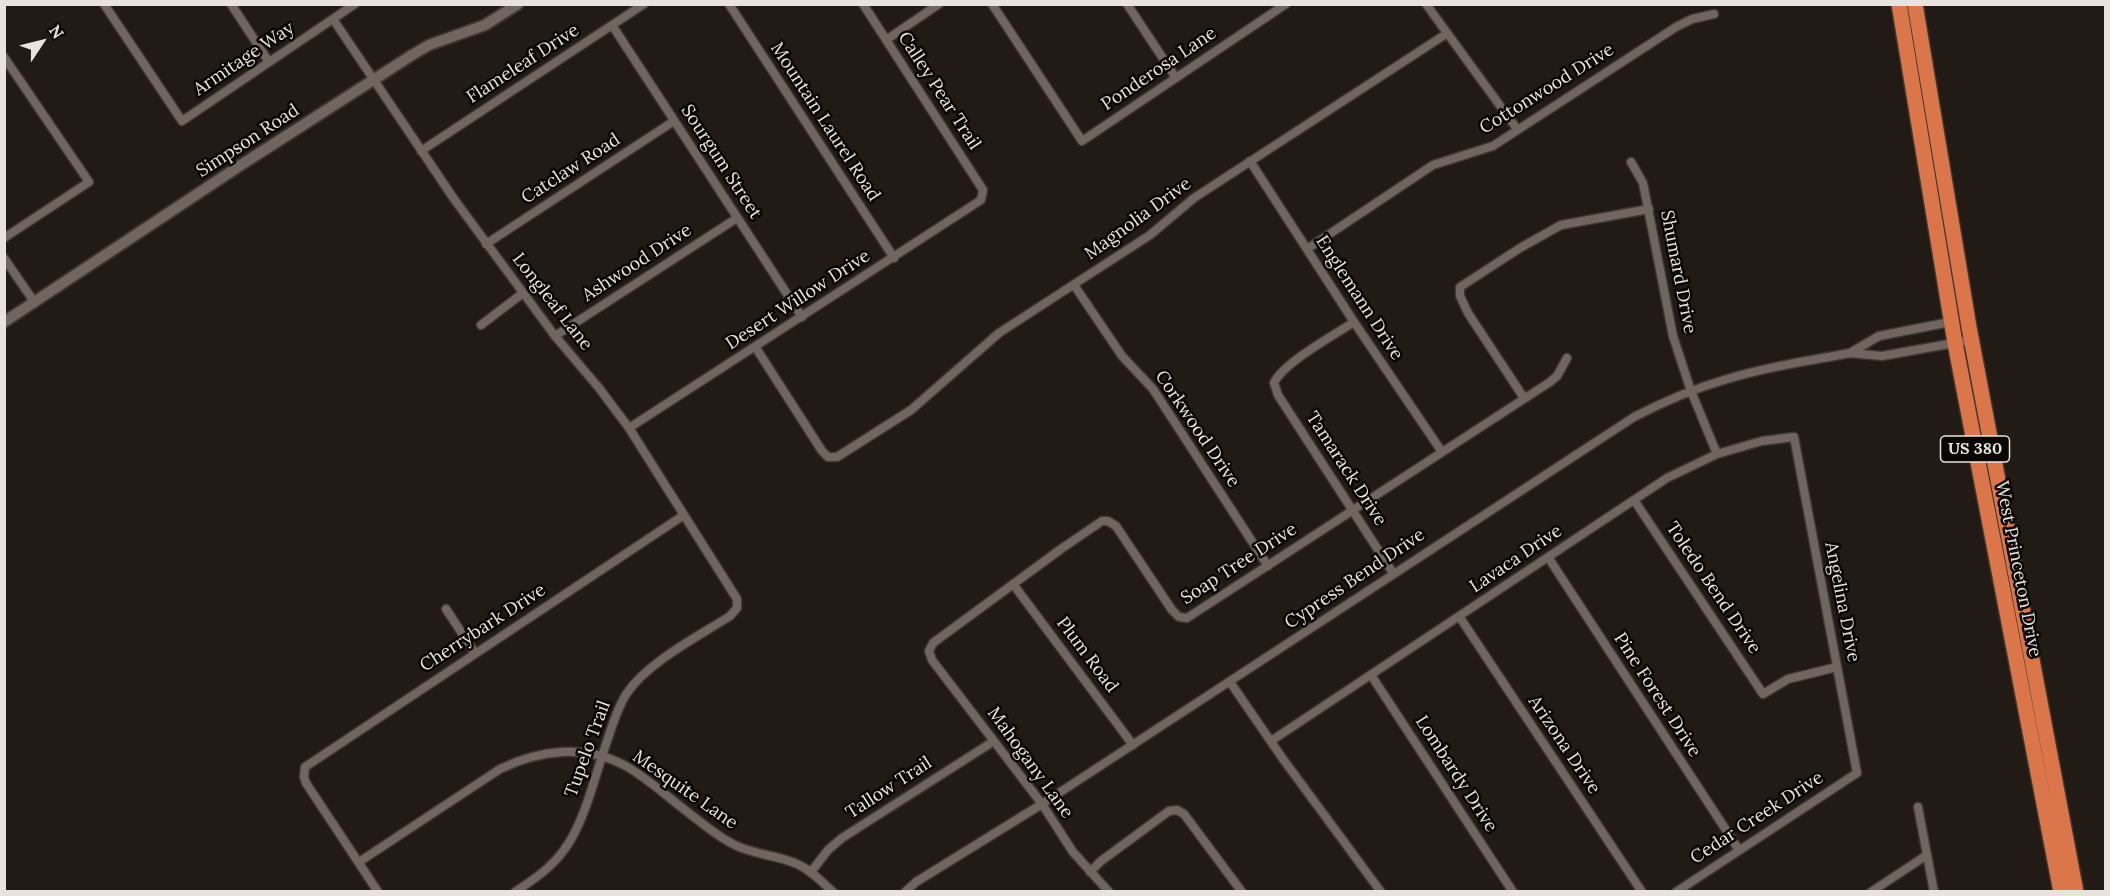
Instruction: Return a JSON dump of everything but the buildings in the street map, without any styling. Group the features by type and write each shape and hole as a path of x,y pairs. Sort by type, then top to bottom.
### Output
{"highway":[{"name":"West Princeton Drive","path":"1899,4 1955,343 2061,891"},
{"name":"West Princeton Drive","path":"1915,4 1967,319 2076,891"}],"street":[{"name":"Armitage Way","path":"104,4 182,121 355,4"},
{"path":"231,4 269,62"},
{"name":"Simpson Road","path":"4,322 374,79 429,45 485,25 518,4"},
{"name":"Flameleaf Drive","path":"421,151 644,4"},
{"name":"Mountain Laurel Road","path":"729,4 894,258"},
{"name":"Calley Pear Trail","path":"863,4 983,190 982,197"},
{"path":"886,40 939,4"},
{"name":"Ponderosa Lane","path":"992,4 1082,141 1286,4"},
{"path":"1127,4 1176,78"},
{"path":"1426,4 1517,129"},
{"name":"Cottonwood Drive","path":"1307,249 1433,165 1493,146 1676,27 1692,19 1714,14"},
{"name":"Longleaf Lane","path":"333,19 486,244 555,336 629,428 737,599 736,608"},
{"name":"Sourgum Street","path":"612,26 802,317"},
{"name":"Magnolia Drive","path":"756,348 822,452 828,457 837,457 911,410 982,346 1150,235 1194,198 1446,34"},
{"path":"4,57 89,182 4,238"},
{"name":"Catclaw Road","path":"486,244 674,121"},
{"name":"Englemann Drive","path":"1250,161 1354,322 1442,452"},
{"name":"Shumard Drive","path":"1631,162 1643,183 1673,336 1691,391 1718,454"},
{"name":"Desert Willow Drive","path":"629,428 894,258 978,203 982,197"},
{"path":"1524,398 1468,313 1460,296 1460,287 1520,248 1561,225 1649,209"},
{"name":"Ashwood Drive","path":"555,336 737,218"},
{"path":"4,258 34,303"},
{"name":"Corkwood Drive","path":"1074,285 1122,356 1153,389 1268,566"},
{"path":"481,325 523,293"},
{"name":"Cypress Bend Drive","path":"1850,353 1879,336 1967,319"},
{"name":"Tamarack Drive","path":"1354,322 1289,365 1277,375 1274,383 1278,395 1393,573"},
{"name":"Cypress Bend Drive","path":"905,891 1230,682 1617,427 1652,408 1691,391 1753,372 1850,353 1882,356 1971,340"},
{"name":"Soap Tree Drive","path":"929,651 933,643 1093,526 1108,521 1121,532 1172,610 1183,619 1194,614 1557,376 1567,358"},
{"name":"Lavaca Drive","path":"1271,741 1667,478 1718,454 1762,441 1794,437"},
{"name":"Angelina Drive","path":"1794,437 1857,772"},
{"name":"Toledo Bend Drive","path":"1634,500 1763,694 1788,679 1837,667"},
{"name":"Cherrybark Drive","path":"359,862 306,783 304,772 309,763 684,515"},
{"name":"Pine Forest Drive","path":"1548,557 1738,850"},
{"name":"Plum Road","path":"1014,584 1133,745"},
{"name":"Tupelo Trail","path":"515,891 550,866 565,850 577,830 617,713 627,693 657,664 730,616 736,608"},
{"path":"447,609 475,653"},
{"name":"Arizona Drive","path":"1459,616 1642,891"},
{"name":"Mahogany Lane","path":"929,651 932,660 1042,804 1073,852 1109,891"},
{"name":"Lombardy Drive","path":"1371,675 1513,891"},
{"path":"1230,682 1381,891"},
{"name":"Tallow Trail","path":"811,872 828,850 842,838 994,741"},
{"name":"Mesquite Lane","path":"359,862 500,769 520,759 544,753 568,751 602,756 624,765 735,845 755,853 798,864 833,891"},
{"name":"Cedar Creek Drive","path":"1676,891 1857,772"},
{"path":"1918,807 1934,891"},
{"path":"1090,872 1169,811 1177,810 1184,814 1242,891"},
{"path":"1871,891 1927,855"},
{"path":"359,862 378,891"}]}
